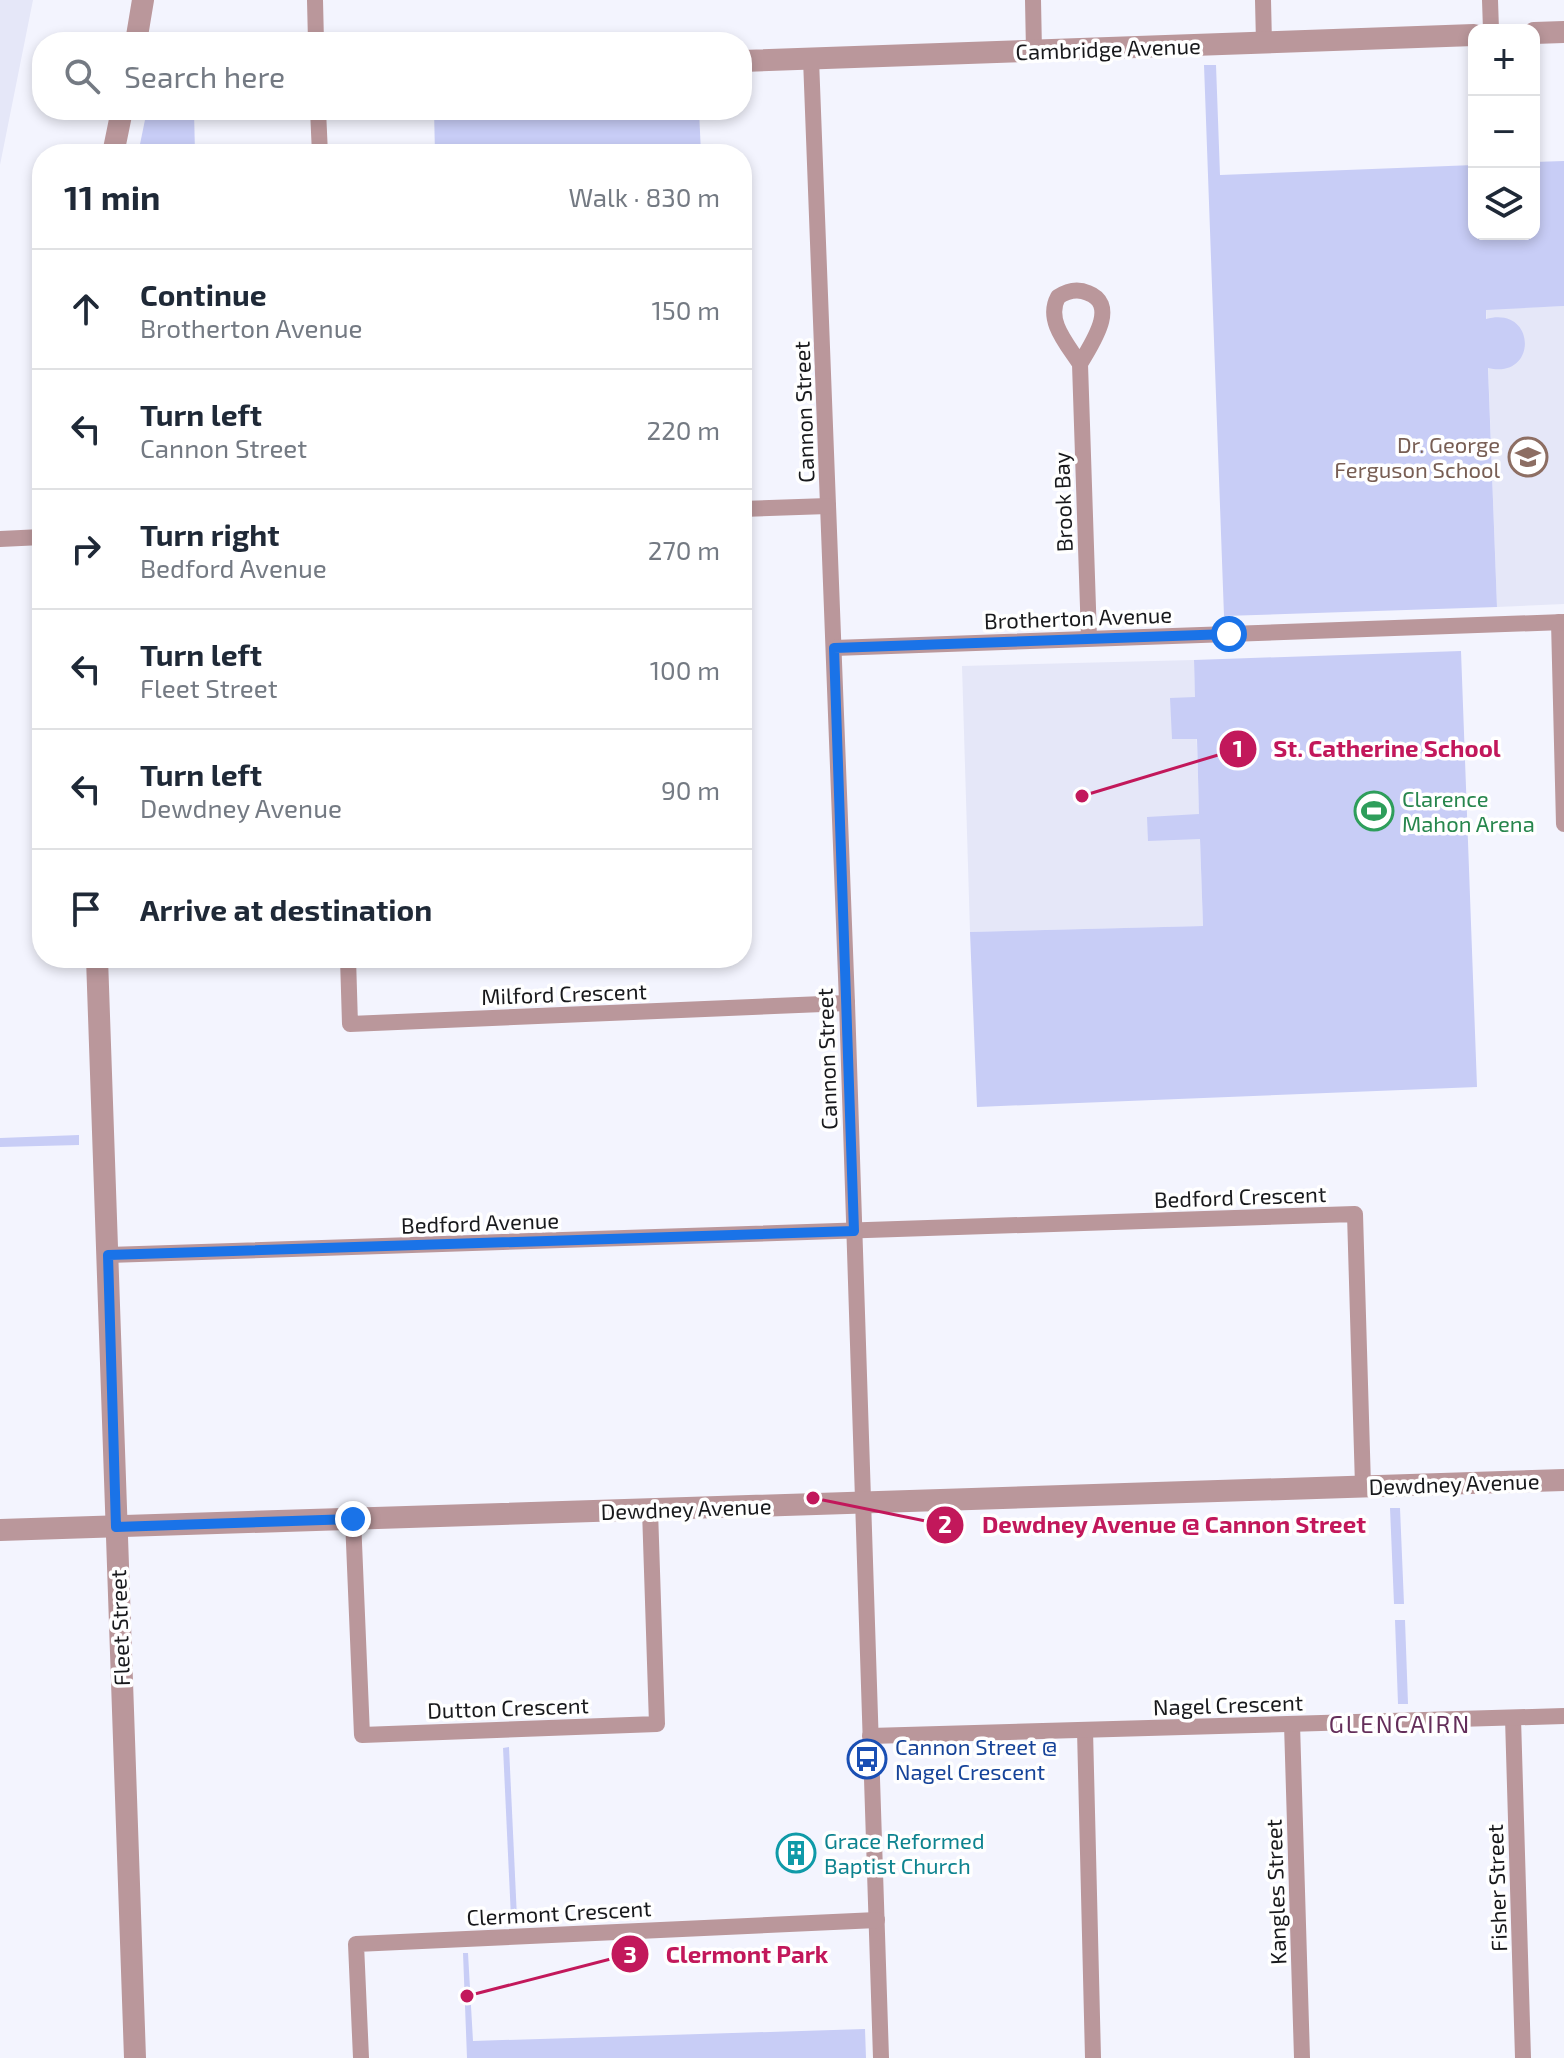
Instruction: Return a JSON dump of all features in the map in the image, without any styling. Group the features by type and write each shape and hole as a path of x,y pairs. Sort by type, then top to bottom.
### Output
{"street":[{"path":"138,32 143,0"},
{"path":"315,0 316,32"},
{"path":"1033,0 1034,51"},
{"path":"1263,0 1264,43"},
{"path":"1490,0 1491,24"},
{"path":"1540,33 1564,32"},
{"name":"Cambridge Avenue","path":"752,61 1468,35"},
{"name":"Cannon Street","path":"811,59 847,1003 881,2058"},
{"path":"115,144 120,120"},
{"path":"318,120 320,144"},
{"name":"Brook Bay","path":"1080,364 1089,638"},
{"path":"752,509 828,506"},
{"path":"0,539 32,537"},
{"path":"1562,622 1564,824"},
{"name":"Brotherton Avenue","path":"834,648 1562,622"},
{"name":"Fleet Street","path":"97,968 135,2058"},
{"name":"Milford Crescent","path":"348,968 350,1024 847,1003"},
{"name":"Bedford Crescent","path":"854,1231 1355,1214 1363,1486"},
{"name":"Bedford Avenue","path":"108,1255 854,1231"},
{"name":"Dewdney Avenue","path":"0,1530 1564,1480"},
{"name":"Dutton Crescent","path":"353,1519 362,1735 657,1724 650,1510"},
{"name":"Nagel Crescent","path":"870,1736 1564,1716"},
{"name":"Fisher Street","path":"1513,1718 1523,2058"},
{"name":"Kangles Street","path":"1292,1724 1302,2058"},
{"path":"1085,1730 1093,2058"},
{"name":"Clermont Crescent","path":"361,2058 356,1944 877,1920"}],"shaded area":[{"path":"0,0 33,0 0,165"},
{"path":"1204,65 1216,65 1220,175 1468,165 1468,240 1540,240 1540,162 1564,161 1564,306 1486,310 1486,319 1503,318 1515,322 1525,343 1523,354 1516,363 1504,369 1488,368 1497,607 1224,616"},
{"path":"145,120 194,120 195,144 140,144"},
{"path":"434,120 699,120 701,144 435,144"},
{"name":"Dr. George Ferguson School","path":"1564,306 1564,604 1497,607 1486,309"},
{"path":"1461,651 1477,1087 977,1107 970,932 1203,926 1200,839 1148,841 1147,817 1199,814 1197,739 1172,739 1170,698 1195,697 1194,660"},
{"path":"1194,660 1203,926 970,932 962,666"},
{"path":"79,1135 79,1145 0,1147 0,1138"},
{"path":"1390,1508 1400,1508 1404,1604 1394,1604"},
{"path":"1395,1620 1405,1620 1408,1704 1398,1704"},
{"path":"509,1747 517,1918 511,1918 503,1748"},
{"path":"463,1953 468,1953 473,2041 865,2029 866,2058 467,2058"}],"place":[{"name":"Dr. George Ferguson School","path":"1528,457"},
{"name":"St. Catherine School","path":"1082,796"},
{"name":"Clarence Mahon Arena","path":"1374,811"},
{"name":"Dewdney Avenue @ Cannon Street","path":"813,1498"},
{"name":"Cannon Street @ Nagel Crescent","path":"867,1759"},
{"name":"Grace Reformed Baptist Church","path":"796,1853"},
{"name":"Clermont Park","path":"467,1996"}],"district":[{"name":"GLENCAIRN","path":"1400,1723"}],"route":[{"path":"353,1519 116,1527 108,1255 854,1231 834,648 1229,634"}]}
